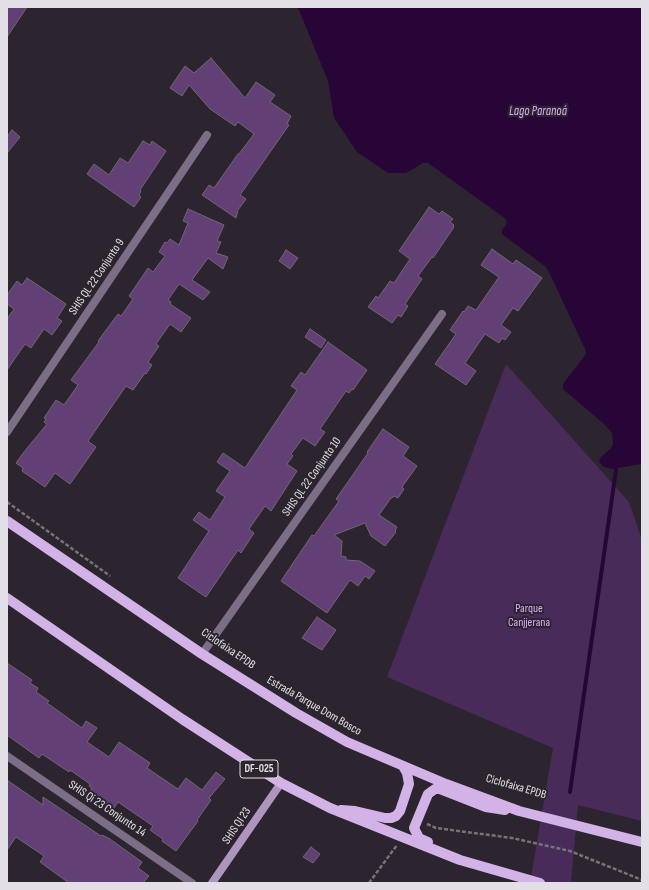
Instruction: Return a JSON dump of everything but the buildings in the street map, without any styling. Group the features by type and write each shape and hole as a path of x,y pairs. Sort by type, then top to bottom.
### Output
{"main road":[{"name":"Estrada Parque Dom Bosco","path":"7,521 202,654 296,713 347,742 446,784 519,811 642,842"},
{"name":"DF-025","path":"7,598 182,719 281,783 330,808 460,860 540,883"},
{"path":"330,808 355,811 385,818 396,816 400,811 409,784 407,773 403,766"},
{"path":"460,860 419,838 414,828 428,794 435,789 440,789 486,808 519,811"}],"street":[{"name":"SHIS QL 22 Conjunto 9","path":"7,432 207,135"},
{"name":"SHIS QL 22 Conjunto 10","path":"202,654 442,314"},
{"name":"SHIS Qi 23 Conjunto 14","path":"7,756 192,883"},
{"name":"SHIS QI 23","path":"212,883 281,783"}],"path":[{"path":"7,502 110,576"},
{"path":"417,818 436,828 512,838 570,851 642,880"},
{"path":"369,883 397,844"}],"green space":[{"name":"Parque Canjjerana","path":"506,364 629,502 642,540 642,821 578,805 571,883 530,883 553,748 387,677"}],"water":[{"name":"Lago Paranoá","path":"296,7 642,7 642,464 612,469 604,467 599,462 600,458 611,448 613,444 612,433 604,424 563,389 563,384 586,354 546,267 502,234 502,230 507,223 506,219 428,163 423,163 406,173 388,173 357,152 334,118 328,81 299,10"}],"waterway":[{"path":"570,792 617,463"}]}
